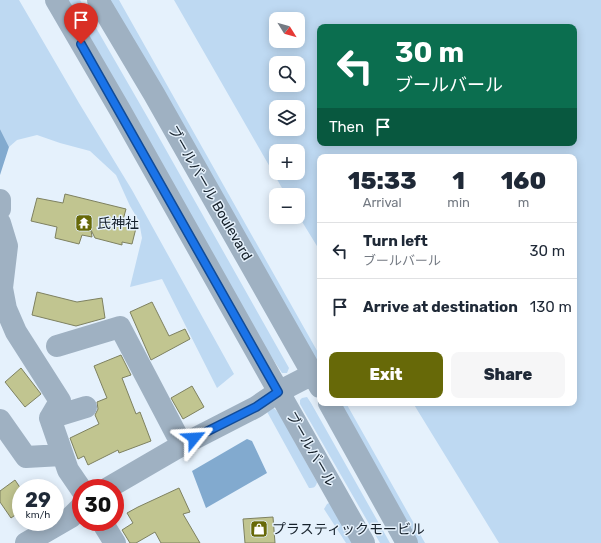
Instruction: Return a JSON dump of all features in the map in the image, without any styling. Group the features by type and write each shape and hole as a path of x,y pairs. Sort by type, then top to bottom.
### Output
{"street":[{"name":"ブールバール","path":"56,0 120,110 364,543"},
{"name":"ブールバール Boulevard","path":"98,0 154,94 316,380"},
{"path":"0,200 0,209"},
{"path":"0,223 7,246 2,288 6,309 16,332 60,401 50,418 68,470 74,479"},
{"path":"57,346 120,327 182,445"},
{"path":"123,479 182,445 256,407 278,392 316,380"},
{"path":"331,406 407,543"},
{"path":"50,418 86,407"},
{"path":"0,420 26,457 62,454"},
{"path":"26,543 72,515"},
{"path":"108,531 115,543"}],"shaded area":[{"path":"0,0 19,0 132,190 234,374 217,388 162,279 130,287 142,238 139,221 130,206 116,175 90,151 37,135 17,140 9,147 0,129"},
{"path":"66,0 80,0 289,368 287,373 282,373 265,347"},
{"path":"108,0 119,0 317,351 317,372"},
{"path":"174,0 601,0 601,543 499,543 415,406 577,406 577,154 317,154 317,246 304,224 305,224 305,188 282,188 277,180 305,180 305,144 269,144 269,165"},
{"path":"0,129 9,147 0,175"},
{"path":"307,397 390,543 380,543 300,404 300,400 302,398"},
{"path":"337,406 348,406 425,543 413,543"},
{"path":"272,407 280,415 317,482 315,486 309,488 265,408"},
{"path":"247,439 252,441 267,473 206,508 192,471"},
{"path":"331,502 356,543 346,543 324,509 327,504"}],"building":[{"path":"65,194 126,209 123,220 137,224 132,244 122,242 122,245 95,238 91,230 92,237 82,235 79,244 55,238 57,227 31,221 37,198 63,203"},
{"path":"37,292 77,302 102,298 105,318 76,326 32,315"},
{"path":"152,302 169,336 185,329 190,339 151,360 130,312"},
{"path":"121,355 131,375 122,378 136,414 140,412 151,441 119,453 118,450 88,465 84,456 78,459 70,438 99,424 95,415 98,409 97,402 107,398 94,366"},
{"path":"21,368 41,394 25,407 5,382"},
{"path":"192,386 204,407 183,419 171,398"},
{"path":"12,482 11,518 0,502 0,491"},
{"path":"179,488 190,512 183,514 200,543 161,543 155,532 136,543 130,543 123,531 133,523 127,513"},
{"name":"プラスティックモービル","path":"273,517 275,543 245,543 243,519"}],"place":[{"name":"氏神社","path":"84,223"},
{"name":"プラスティックモービル","path":"259,529"}],"route":[{"path":"81,44 120,110 278,392 256,407 194,438"}]}
